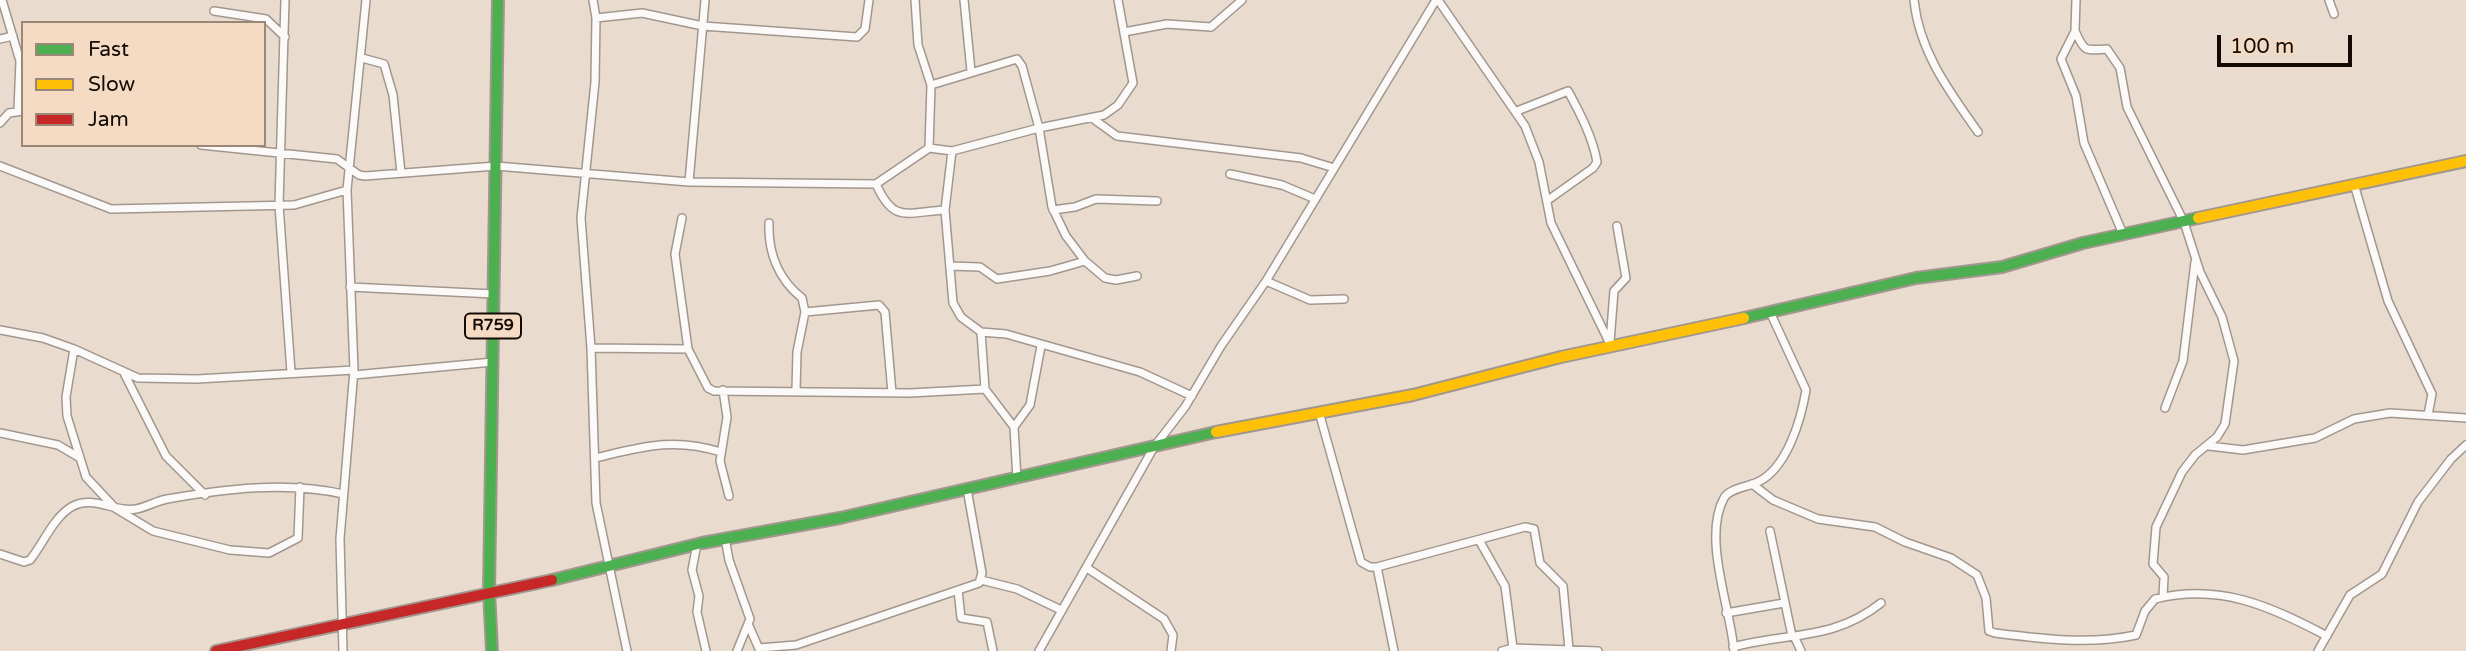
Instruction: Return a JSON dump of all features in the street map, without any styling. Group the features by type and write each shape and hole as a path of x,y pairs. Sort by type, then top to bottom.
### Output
{"street":[{"path":"0,122 20,111 17,39 2,0"},
{"path":"285,0 279,205 291,372"},
{"path":"344,651 340,539 354,373 347,190 366,0"},
{"name":"R759","path":"492,651 489,591 498,0"},
{"path":"593,0 596,18 595,82 581,218 591,348 596,503 627,651"},
{"path":"689,182 705,0"},
{"path":"596,18 642,13 703,26 857,37 865,29 869,0"},
{"path":"915,0 918,45 931,85 929,148"},
{"path":"964,0 971,71"},
{"path":"224,147 337,159 365,176 496,166 689,182 876,184 929,148 952,152 1039,128 1092,118 1118,105 1133,83 1118,0"},
{"path":"1124,32 1167,24 1211,27 1242,0"},
{"path":"1038,651 1154,447 1192,396 1221,346 1266,281 1437,0 1517,110 1539,162 1551,223 1611,344"},
{"path":"1914,0 1928,56 1978,132"},
{"path":"2076,0 2075,31 2062,59 2076,96 2084,143 2123,234"},
{"path":"2329,0 2334,14"},
{"path":"214,11 266,19 285,37"},
{"path":"2075,31 2084,48 2091,51 2107,48 2117,62 2127,107 2184,222 2196,260 2222,317 2234,362 2225,424 2209,446 2182,472 2156,527 2152,555 2155,569 2164,577 2163,597"},
{"path":"0,39 17,39"},
{"path":"362,58 384,64 393,95 401,173"},
{"path":"931,85 1017,59 1022,66 1039,128 1053,210 1066,236 1085,261 1105,278 1116,280 1137,276"},
{"path":"1517,110 1568,91 1586,127 1598,160 1593,168 1548,200"},
{"path":"1092,118 1117,136 1301,158 1334,168"},
{"path":"952,152 945,210 953,303 961,317 981,332 1006,334 1140,372 1192,396"},
{"path":"216,651 489,591 609,568 725,538 840,518 1241,426 1439,390 1611,344 1770,312 1916,278 2002,267 2123,234 2466,161"},
{"path":"0,166 111,209 294,205 347,190"},
{"path":"1230,174 1282,185 1315,199"},
{"path":"876,184 886,206 894,213 945,210"},
{"path":"2354,184 2388,301 2432,394 2428,415"},
{"path":"1053,210 1096,200 1157,201"},
{"path":"682,218 675,254 688,349 708,388 892,393 985,389"},
{"path":"769,223 771,255 789,288 802,298 805,312 797,352 796,390"},
{"path":"1611,344 1615,288 1626,278 1617,226"},
{"path":"2165,408 2183,361 2196,260"},
{"path":"950,266 986,268 997,279 1050,271 1085,261"},
{"path":"1266,281 1310,300 1344,299"},
{"path":"350,287 494,294"},
{"path":"805,312 879,305 885,312 892,393"},
{"path":"1770,312 1806,390 1781,461 1771,473 1725,495 1723,500 1716,551 1734,649 1840,629 1862,618 1881,603"},
{"path":"0,330 43,338 75,349 125,374 165,379 291,372 354,373 493,362"},
{"path":"981,332 985,389 1014,426 1017,479"},
{"path":"1014,426 1030,405 1041,346"},
{"path":"591,348 688,349"},
{"path":"75,349 66,397 67,416 86,477 115,508 153,531 230,550 269,552 298,538 300,487"},
{"path":"125,374 166,456 205,495"},
{"path":"723,390 727,417 721,452 722,475 729,496"},
{"path":"1319,412 1357,556 1365,565 1377,567 1525,527 1536,532 1540,563 1563,586 1569,649"},
{"path":"2209,446 2243,450 2315,438 2354,419 2369,415 2466,418"},
{"path":"0,433 58,445 81,458"},
{"path":"595,458 655,444 678,442 721,452"},
{"path":"2318,651 2350,594 2356,587 2382,574 2418,502 2451,459 2466,445"},
{"path":"1752,484 1773,500 1818,519 1875,527 1905,542 1951,558 1977,575 1986,598 1989,631 2075,641 2136,635 2145,611 2155,599 2207,595 2239,597 2280,610 2327,636"},
{"path":"0,555 24,562 30,560 57,520 72,506 88,501 115,508 135,509 164,499 300,487 343,494"},
{"path":"967,489 981,580"},
{"path":"1770,531 1784,603 1793,636 1801,651"},
{"path":"725,538 729,560 750,619 737,651"},
{"path":"1479,540 1505,586 1513,648"},
{"path":"697,544 692,570 699,596 697,612 706,651"},
{"path":"1377,567 1394,651"},
{"path":"1087,568 1164,619 1173,635 1171,651"},
{"path":"749,626 759,650 796,645 981,580 1017,589 1061,610"},
{"path":"958,590 961,618 987,622 993,651"},
{"path":"1726,613 1784,603"},
{"path":"268,638 269,651"},
{"path":"2074,651 2075,641"},
{"path":"1502,651 1513,648 1598,651"}],"traffic: fast":[{"path":"492,651 489,591 498,0"},
{"path":"1744,318 1916,278 2002,267 2083,243 2198,218"},
{"path":"552,580 702,543 840,518 1216,432"}],"traffic: slow":[{"path":"2198,218 2466,161"},
{"path":"1216,432 1413,395 1561,357 1744,318"}],"traffic: jam":[{"path":"216,651 552,580"}]}
